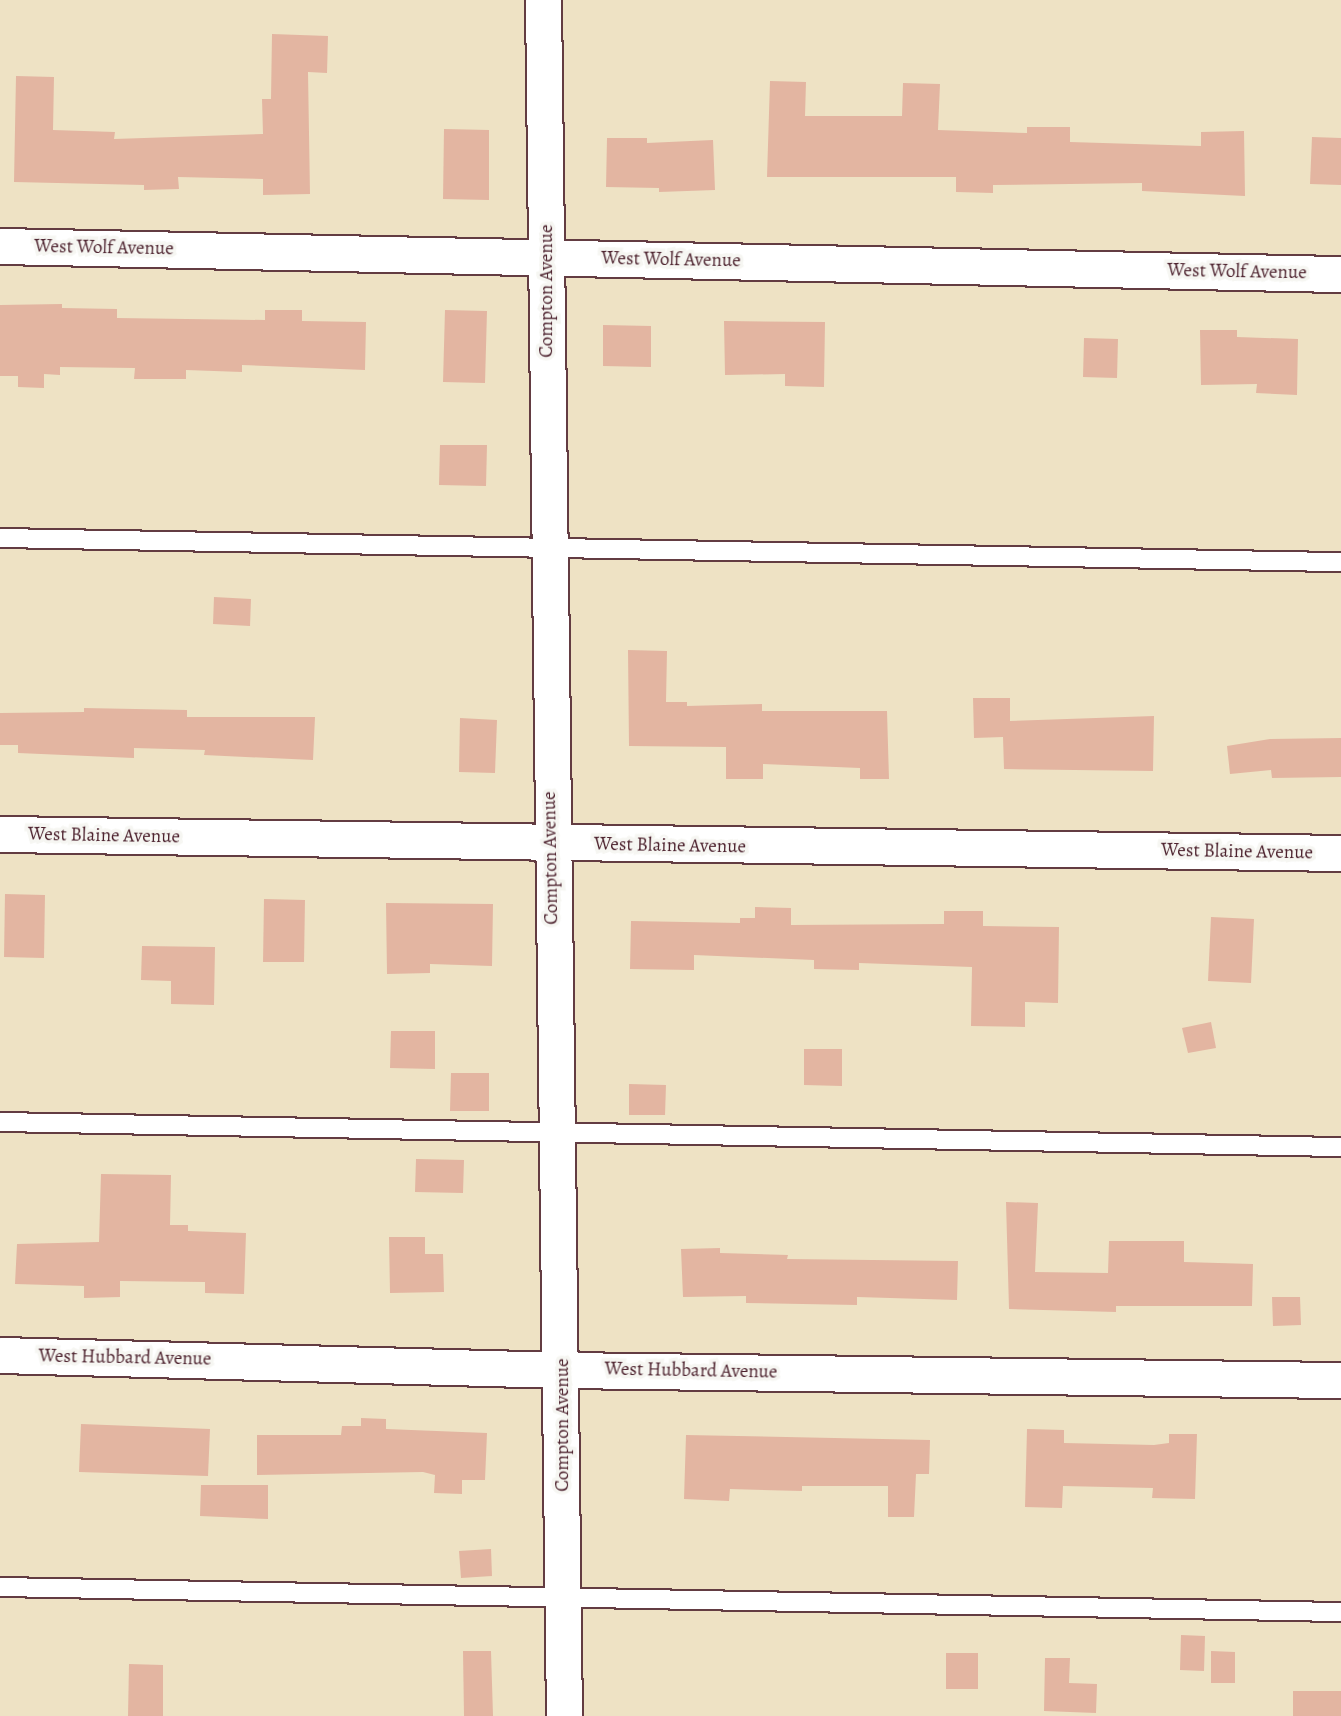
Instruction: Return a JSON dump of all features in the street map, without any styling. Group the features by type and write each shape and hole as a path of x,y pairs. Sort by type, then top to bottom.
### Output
{"street":[{"name":"Compton Avenue","path":"543,0 550,844 563,1370 564,1716"},
{"name":"West Wolf Avenue","path":"0,246 1341,274"},
{"name":"West Blaine Avenue","path":"0,834 550,844 1341,853"},
{"name":"West Hubbard Avenue","path":"0,1355 563,1370 1341,1380"}],"lane":[{"path":"0,538 548,550 1341,562"},
{"path":"0,1122 1341,1147"},
{"path":"0,1587 1341,1612"}],"building":[{"path":"272,34 328,36 327,73 308,72 310,194 263,195 263,179 178,177 179,189 144,190 144,185 14,182 16,76 54,77 53,130 115,132 114,139 263,134 262,99 271,99"},
{"path":"770,81 806,82 805,116 902,116 903,83 940,84 938,130 1027,133 1027,127 1070,127 1070,142 1201,146 1201,132 1244,131 1245,196 1142,191 1142,183 993,185 993,193 956,192 956,177 767,177"},
{"path":"444,129 489,130 489,200 443,199"},
{"path":"1312,137 1341,138 1341,185 1310,184"},
{"path":"607,138 647,138 647,143 713,140 715,190 659,192 659,188 606,187"},
{"path":"62,304 62,308 117,309 117,318 265,320 265,310 302,310 302,321 366,322 365,370 242,365 242,372 186,370 186,379 134,379 135,368 60,367 60,375 44,374 44,388 18,387 18,376 0,376 0,305"},
{"path":"445,310 487,311 485,383 443,382"},
{"path":"724,321 825,322 824,387 785,386 785,374 725,375"},
{"path":"603,325 651,326 651,367 603,366"},
{"path":"1200,330 1237,330 1237,337 1298,339 1297,395 1256,393 1257,384 1201,385"},
{"path":"1084,338 1118,339 1117,378 1083,377"},
{"path":"440,445 487,445 486,486 439,485"},
{"path":"214,597 251,599 250,626 213,624"},
{"path":"628,650 667,651 666,702 687,702 687,706 762,704 762,711 887,711 889,779 860,779 860,768 763,764 763,779 726,779 726,747 629,746"},
{"path":"973,698 1010,698 1010,721 1154,716 1153,771 1004,769 1003,737 974,738"},
{"path":"84,708 187,710 187,717 315,717 313,760 204,755 205,750 134,748 134,758 18,753 18,745 0,745 0,713 84,712"},
{"path":"460,718 497,720 495,773 459,772"},
{"path":"1341,738 1341,777 1272,778 1271,770 1230,774 1227,746 1270,739"},
{"path":"5,894 45,895 44,958 4,957"},
{"path":"264,899 305,900 304,962 263,962"},
{"path":"386,903 493,904 492,966 430,964 430,973 387,974"},
{"path":"755,907 791,908 791,925 944,924 944,911 983,911 983,926 1059,927 1058,1003 1025,1002 1025,1027 971,1026 972,967 859,963 859,970 814,969 814,960 694,955 694,970 630,969 631,921 740,923 740,918 755,918"},
{"path":"1211,917 1254,919 1251,983 1208,981"},
{"path":"142,946 215,947 214,1005 171,1004 171,981 141,980"},
{"path":"1211,1022 1216,1048 1188,1053 1182,1028"},
{"path":"391,1031 435,1031 435,1069 390,1068"},
{"path":"804,1049 842,1049 842,1086 804,1085"},
{"path":"451,1073 489,1073 489,1111 450,1111"},
{"path":"629,1084 666,1085 665,1115 629,1115"},
{"path":"416,1159 464,1160 463,1193 415,1192"},
{"path":"101,1174 171,1175 170,1225 188,1225 188,1231 246,1233 244,1294 205,1293 205,1282 120,1281 120,1297 84,1298 84,1286 15,1284 17,1244 99,1242"},
{"path":"1006,1202 1038,1203 1035,1272 1108,1273 1109,1241 1184,1241 1184,1262 1253,1264 1252,1306 1116,1306 1116,1312 1009,1309"},
{"path":"389,1237 425,1237 425,1254 443,1254 444,1292 390,1293"},
{"path":"720,1248 720,1253 788,1255 787,1259 958,1261 957,1300 857,1297 857,1305 746,1303 746,1296 683,1297 681,1249"},
{"path":"1272,1297 1300,1297 1301,1325 1273,1326"},
{"path":"361,1418 386,1419 386,1429 487,1433 485,1480 462,1480 462,1494 434,1493 435,1475 423,1472 257,1475 257,1435 341,1435 342,1426 361,1426"},
{"path":"81,1424 210,1429 208,1476 79,1472"},
{"path":"1027,1429 1064,1430 1064,1443 1154,1445 1169,1443 1169,1434 1197,1434 1195,1499 1152,1498 1153,1488 1063,1486 1062,1508 1025,1507"},
{"path":"686,1435 930,1440 929,1474 916,1474 914,1517 888,1517 888,1486 802,1486 802,1491 730,1489 729,1501 684,1499"},
{"path":"201,1485 268,1485 268,1519 200,1516"},
{"path":"491,1549 492,1576 461,1578 459,1551"},
{"path":"1181,1635 1205,1636 1204,1671 1180,1670"},
{"path":"463,1651 491,1651 493,1716 464,1716"},
{"path":"1211,1651 1235,1652 1235,1683 1211,1683"},
{"path":"946,1653 978,1653 978,1689 946,1689"},
{"path":"1045,1658 1070,1658 1069,1683 1097,1684 1096,1713 1044,1711"},
{"path":"129,1664 163,1665 163,1716 128,1716"},
{"path":"1293,1691 1341,1691 1341,1716 1293,1716"}]}
